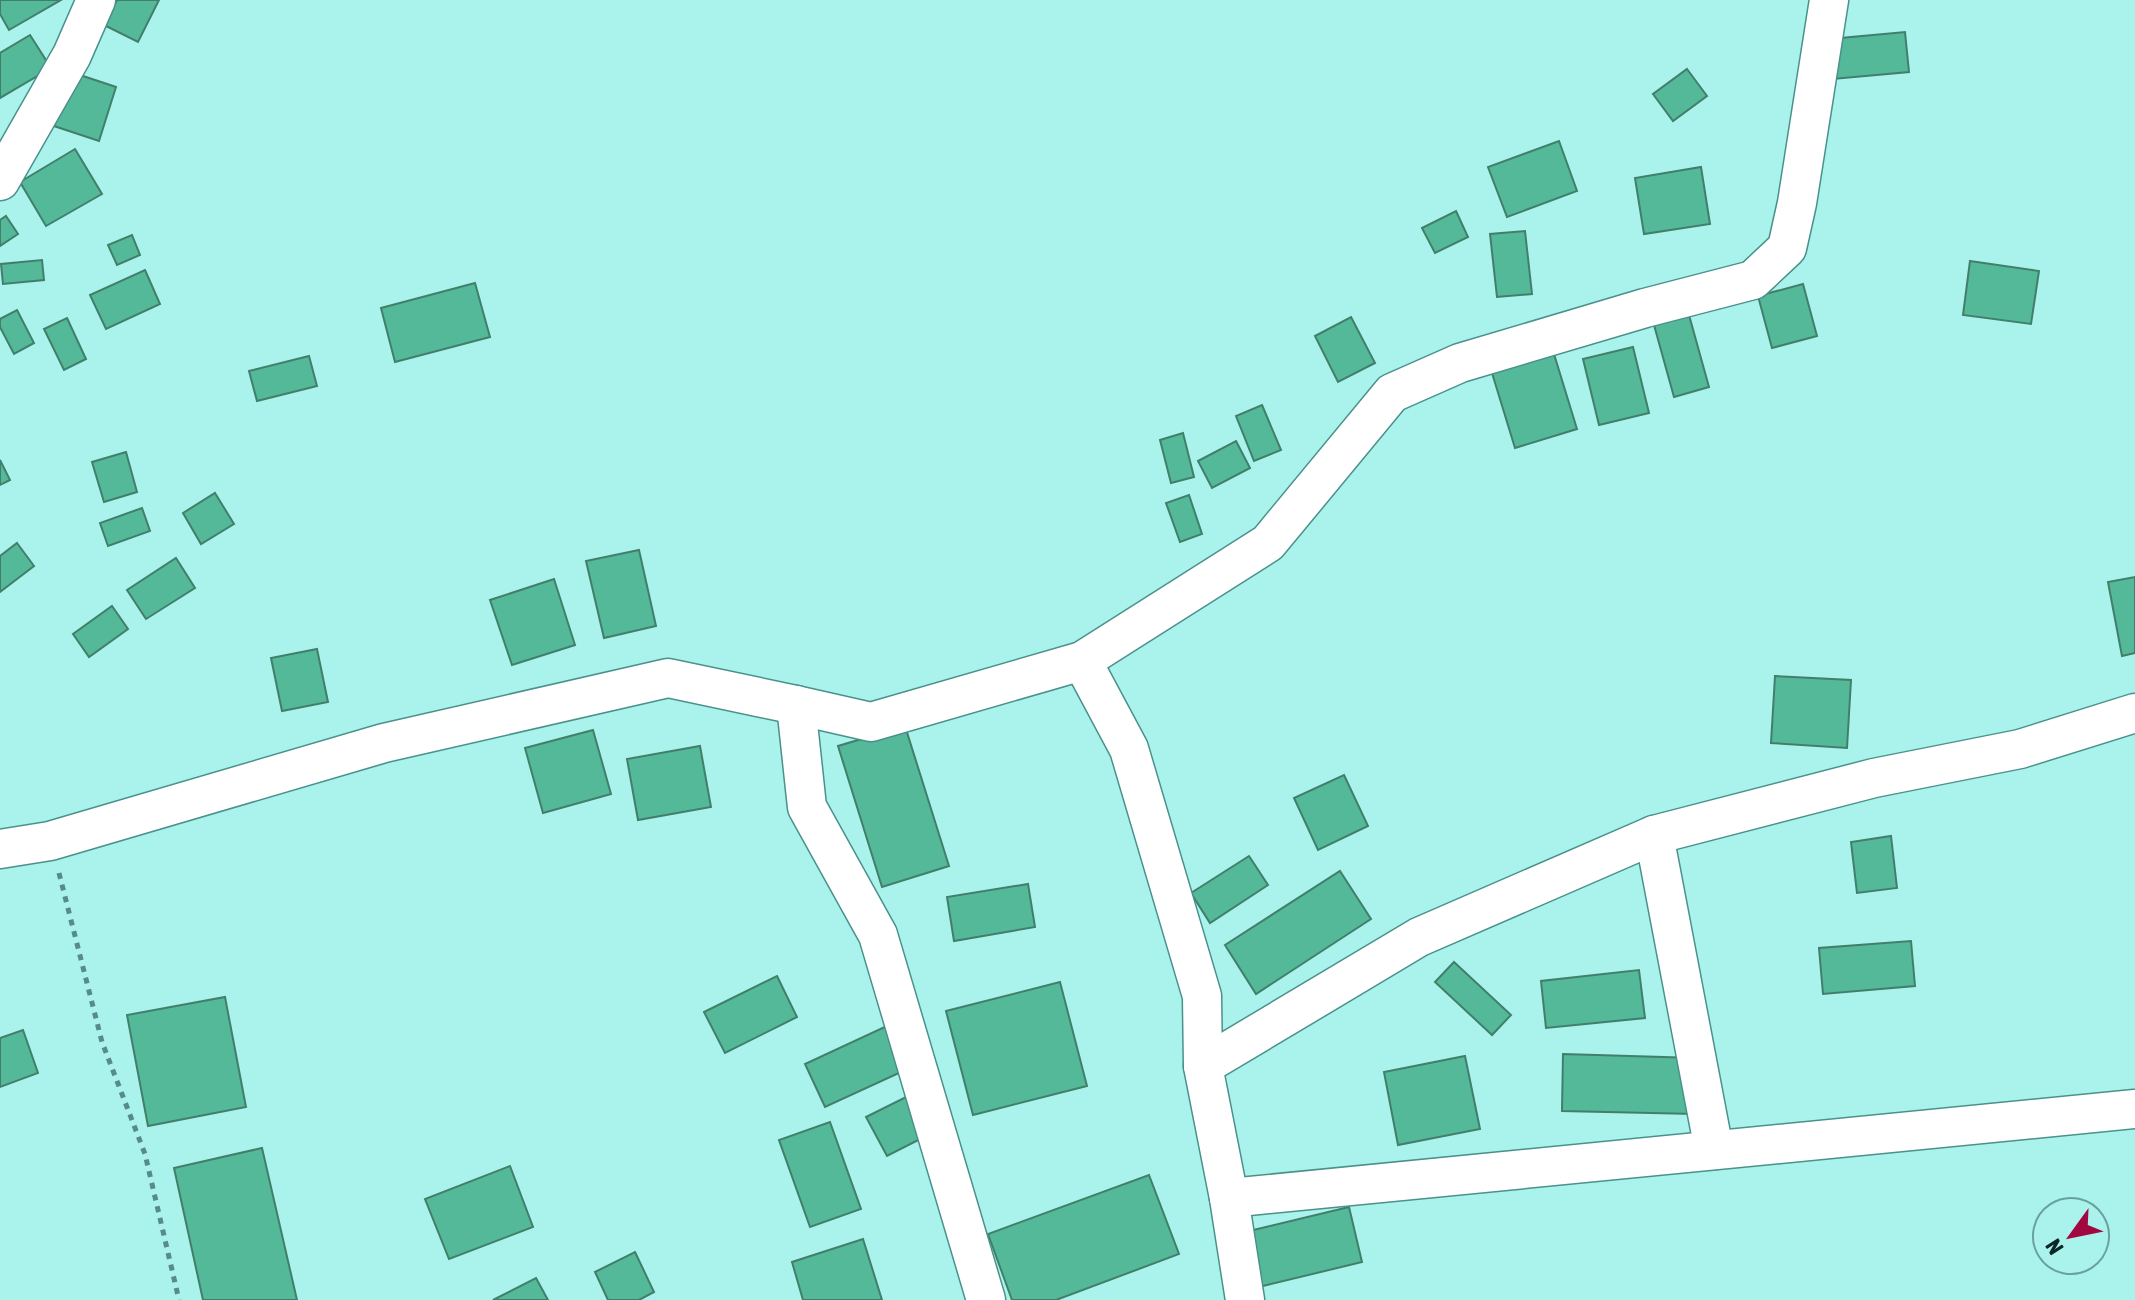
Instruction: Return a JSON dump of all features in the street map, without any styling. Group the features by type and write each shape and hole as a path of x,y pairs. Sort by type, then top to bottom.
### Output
{"street":[{"path":"0,181 72,55 96,0"},
{"path":"0,849 50,841 384,743 668,678 871,722 1082,661 1268,543 1392,393 1460,363 1645,308 1753,280 1787,248 1829,0"},
{"path":"1082,661 1129,749 1202,996 1203,1066 1245,1300"},
{"path":"796,705 807,807 878,935 986,1300"},
{"path":"1203,1066 1419,937 1654,835 1874,778 2020,749 2135,713"},
{"path":"1654,835 1714,1150"},
{"path":"1229,1198 2135,1109"}],"path":[{"path":"50,841 102,1042 145,1154 179,1300"}],"building":[{"path":"0,0 61,0 9,30 0,14"},
{"path":"117,0 159,0 138,42 104,25"},
{"path":"1905,32 1909,72 1833,79 1830,39"},
{"path":"30,35 51,68 0,98 0,53"},
{"path":"1687,69 1707,96 1673,121 1653,94"},
{"path":"71,72 116,87 99,141 54,126"},
{"path":"1559,141 1577,191 1507,217 1488,167"},
{"path":"75,149 102,194 46,226 20,182"},
{"path":"1701,167 1710,224 1644,234 1635,178"},
{"path":"1456,211 1468,237 1435,253 1422,228"},
{"path":"6,216 18,234 0,246 0,220"},
{"path":"1525,231 1532,294 1497,297 1490,234"},
{"path":"132,235 140,255 117,265 108,245"},
{"path":"42,260 44,280 3,284 1,264"},
{"path":"1970,261 2039,271 2031,324 1963,315"},
{"path":"145,270 160,304 106,329 90,295"},
{"path":"475,283 490,337 395,362 381,308"},
{"path":"1803,284 1817,336 1772,348 1758,296"},
{"path":"17,310 34,343 14,354 0,327 0,319"},
{"path":"1689,315 1709,387 1674,397 1654,325"},
{"path":"1351,317 1375,363 1338,382 1315,336"},
{"path":"67,318 86,359 64,370 44,329"},
{"path":"1633,347 1649,413 1599,425 1583,359"},
{"path":"1554,354 1577,429 1515,448 1492,373"},
{"path":"309,356 317,386 257,401 249,371"},
{"path":"1262,405 1281,450 1254,461 1236,416"},
{"path":"1183,433 1194,477 1171,483 1160,440"},
{"path":"1236,441 1250,468 1212,488 1198,461"},
{"path":"126,452 137,492 104,502 92,462"},
{"path":"0,460 10,480 0,485"},
{"path":"215,493 234,524 201,544 183,513"},
{"path":"1189,495 1202,534 1180,542 1166,503"},
{"path":"142,508 150,531 108,546 100,523"},
{"path":"17,543 34,566 0,592 0,556"},
{"path":"639,550 656,626 604,638 586,561"},
{"path":"176,558 195,588 146,619 127,590"},
{"path":"2135,577 2135,653 2122,656 2108,582"},
{"path":"554,579 575,645 512,665 490,600"},
{"path":"112,606 128,629 89,657 73,634"},
{"path":"317,649 328,702 282,711 271,658"},
{"path":"1775,676 1851,680 1847,748 1771,743"},
{"path":"905,726 949,866 882,887 838,746"},
{"path":"593,730 611,794 543,813 525,748"},
{"path":"700,746 711,807 638,820 627,759"},
{"path":"1344,775 1368,826 1318,850 1294,798"},
{"path":"1891,836 1897,888 1857,893 1851,842"},
{"path":"1249,856 1268,885 1210,923 1191,893"},
{"path":"1340,871 1371,919 1256,994 1225,945"},
{"path":"1028,884 1035,927 954,941 947,897"},
{"path":"1911,941 1915,986 1823,994 1819,948"},
{"path":"1454,962 1511,1015 1492,1035 1435,982"},
{"path":"1639,970 1645,1018 1546,1028 1541,981"},
{"path":"777,976 797,1017 725,1053 704,1012"},
{"path":"1060,982 1087,1086 973,1115 946,1011"},
{"path":"225,997 246,1107 148,1126 127,1015"},
{"path":"891,1024 912,1067 825,1107 805,1064"},
{"path":"23,1030 38,1073 0,1087 0,1038"},
{"path":"1563,1054 1696,1058 1695,1114 1562,1111"},
{"path":"1465,1056 1480,1129 1398,1145 1384,1072"},
{"path":"914,1093 934,1132 887,1156 866,1117"},
{"path":"830,1122 861,1209 810,1227 779,1140"},
{"path":"262,1148 297,1300 203,1300 174,1168"},
{"path":"510,1166 533,1227 449,1259 425,1199"},
{"path":"1149,1175 1179,1254 1056,1300 1012,1300 988,1234"},
{"path":"1349,1207 1362,1262 1259,1287 1245,1232"},
{"path":"863,1239 882,1300 803,1300 792,1262"},
{"path":"635,1252 654,1292 639,1300 608,1300 595,1272"},
{"path":"536,1278 548,1300 493,1300"}]}
